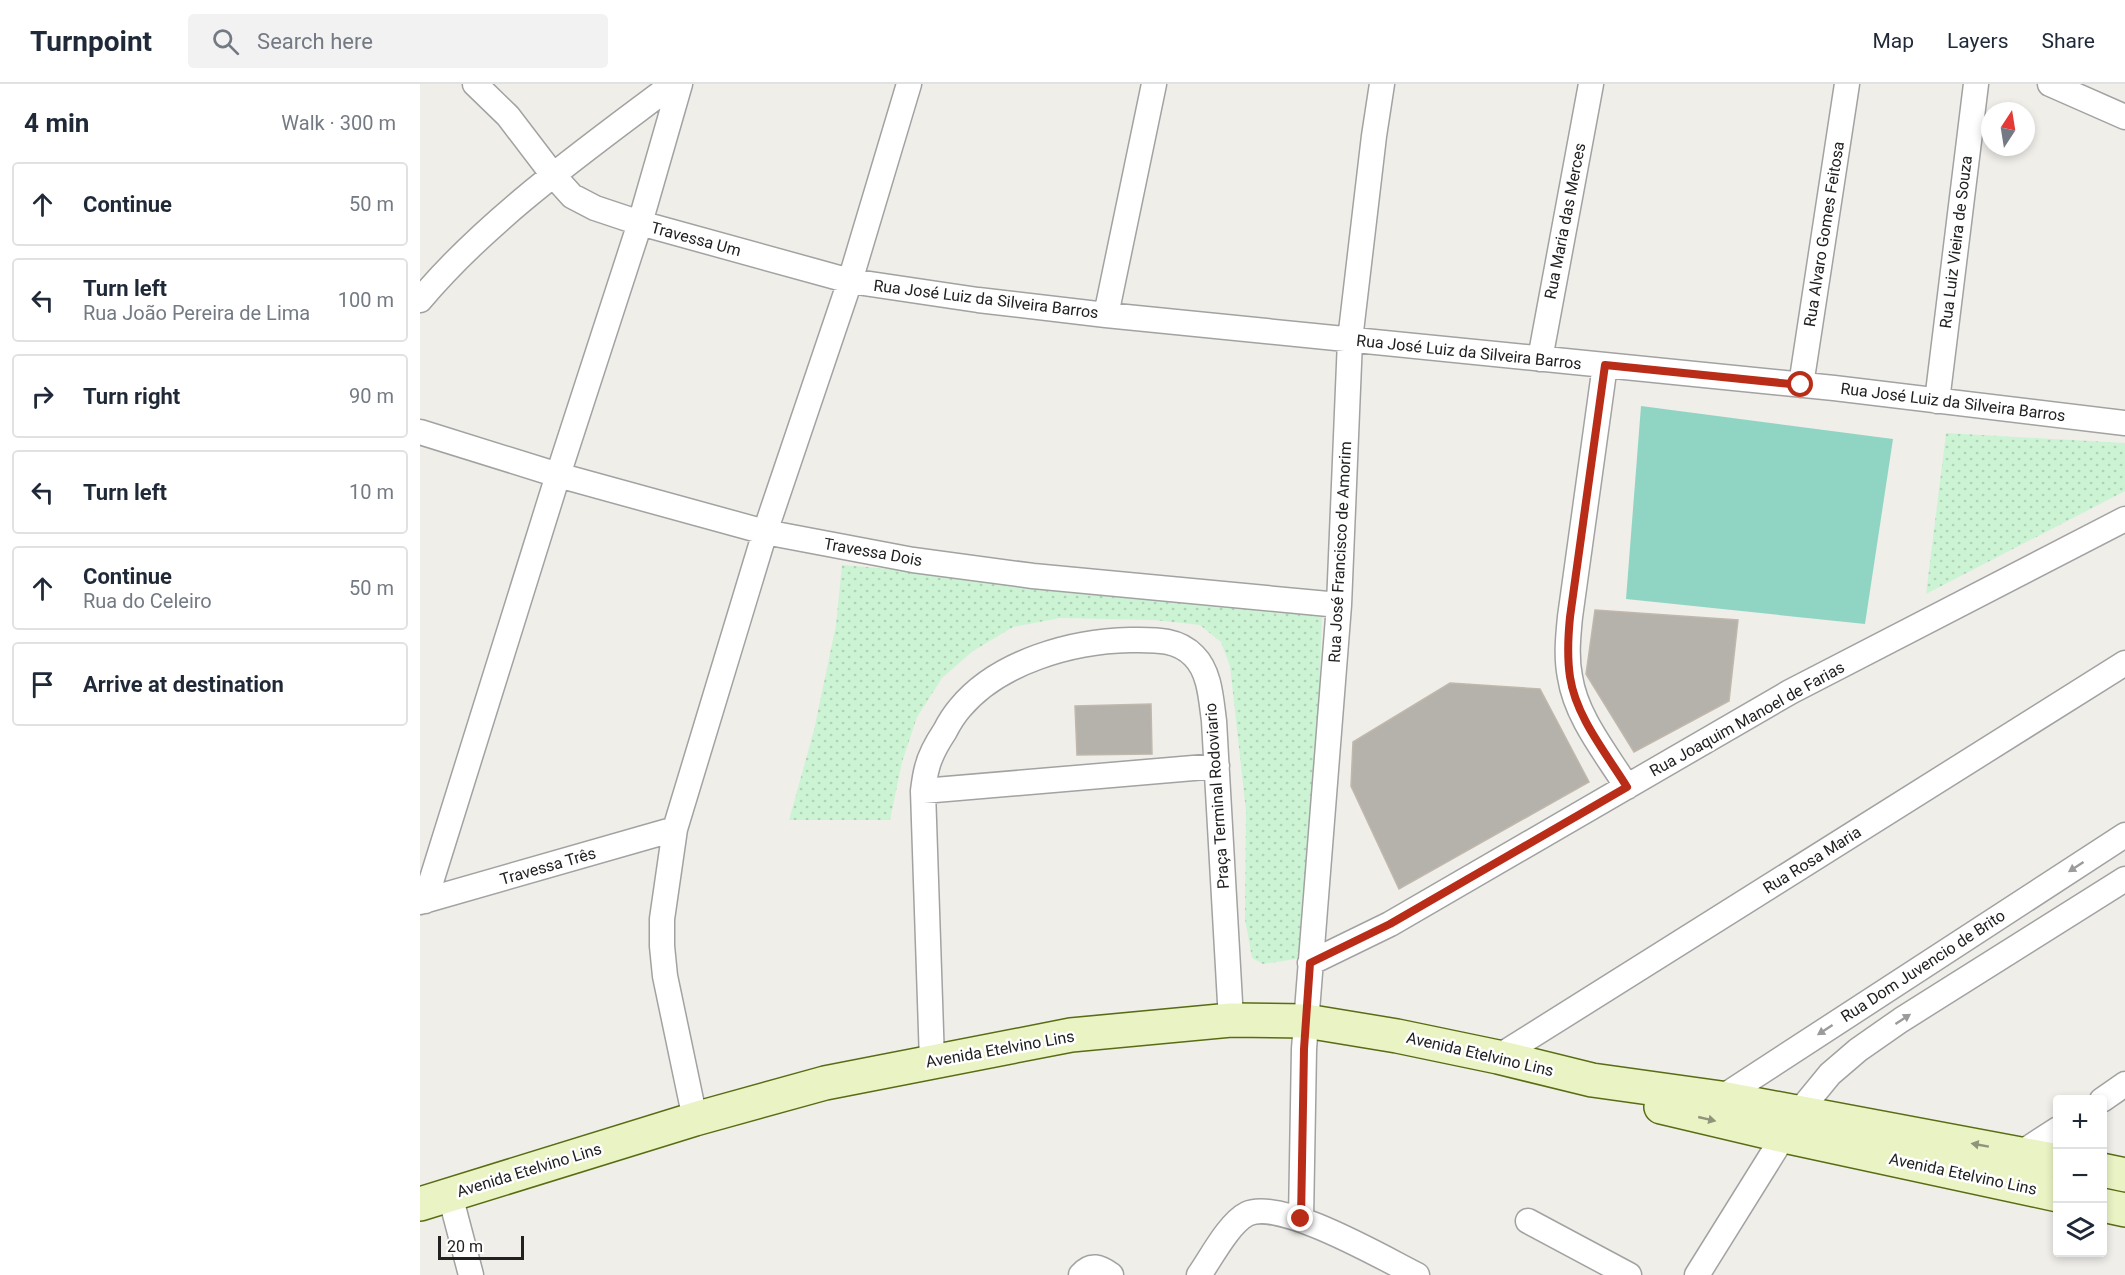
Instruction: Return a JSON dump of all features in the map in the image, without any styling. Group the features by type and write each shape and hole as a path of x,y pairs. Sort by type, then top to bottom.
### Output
{"main road":[{"name":"Avenida Etelvino Lins","path":"435,1200 695,1119 825,1083 1071,1035 1231,1020 1306,1021 1397,1036 1592,1080 1721,1098 1791,1125 2053,1194"},
{"name":"Avenida Etelvino Lins","path":"1592,1080 1659,1106 1791,1125 2021,1152 2053,1160"},
{"path":"2107,1171 2125,1175"},
{"path":"2107,1206 2125,1210"}],"street":[{"name":"Travessa Um","path":"476,84 508,116 572,196 596,208 640,223 850,281"},
{"path":"420,300 481,237 553,175 673,84"},
{"path":"423,901 640,223 680,84"},
{"path":"695,1119 665,976 662,946 662,919 675,830 765,532 850,281 909,84"},
{"path":"1106,315 1154,84"},
{"name":"Rua José Francisco de Amorim","path":"1301,1219 1306,1021 1339,605 1350,340 1382,84"},
{"name":"Rua Maria das Merces","path":"1540,358 1591,84"},
{"name":"Rua Alvaro Gomes Feitosa","path":"1801,385 1847,84"},
{"name":"Rua Luiz Vieira de Souza","path":"1937,401 1976,84"},
{"path":"2050,84 2125,117"},
{"name":"Rua José Luiz da Silveira Barros","path":"850,281 978,300 1106,315 1801,385 2125,423"},
{"path":"1605,365 1571,606 1568,648 1570,678 1576,702 1591,731 1627,787"},
{"name":"Travessa Dois","path":"420,432 558,475 765,532 913,560 1033,576 1339,605"},
{"name":"Rua Joaquim Manoel de Farias","path":"1310,963 1390,924 1790,692 2125,519"},
{"name":"Praça Terminal Rodoviario","path":"932,1061 923,791 927,768 935,746 960,708 982,687 1006,671 1047,654 1077,646 1120,640 1159,640 1185,648 1203,668 1209,686 1214,720 1231,1020"},
{"name":"Rua Rosa Maria","path":"1498,1057 2125,663"},
{"path":"923,791 1217,766"},
{"name":"Travessa Três","path":"423,901 675,830"},
{"name":"Rua Dom Juvencio de Brito","path":"1721,1098 2125,835"},
{"name":"Rua Dom Juvencio de Brito","path":"1697,1275 1791,1125 1830,1074 1858,1050 1901,1020 2125,879"},
{"path":"2107,1097 2125,1084"},
{"path":"2004,1182 2021,1152 2053,1132"},
{"path":"435,1200 471,1275"},
{"path":"1199,1275 1238,1220 1249,1213 1261,1210 1301,1219 1417,1275"},
{"path":"1528,1221 1629,1275"}],"green space":[{"path":"1641,406 1893,439 1865,624 1626,599"},
{"path":"1946,433 2125,443 2125,491 1926,594"},
{"path":"842,565 1001,578 1322,614 1312,922 1302,958 1263,964 1252,958 1245,919 1246,811 1230,666 1221,642 1200,625 1154,620 1060,618 1013,627 973,651 942,678 917,717 902,762 890,820 789,820 814,730 836,625"}],"building":[{"path":"1595,610 1738,620 1729,701 1634,752 1586,674"},
{"path":"1450,683 1540,689 1589,782 1399,889 1351,786 1353,742"},
{"path":"1151,704 1152,754 1077,755 1075,706"}],"route":[{"path":"1301,1219 1304,1049 1310,963 1390,924 1627,787 1591,731 1576,702 1570,678 1568,648 1590,464 1605,365 1801,385"}]}
